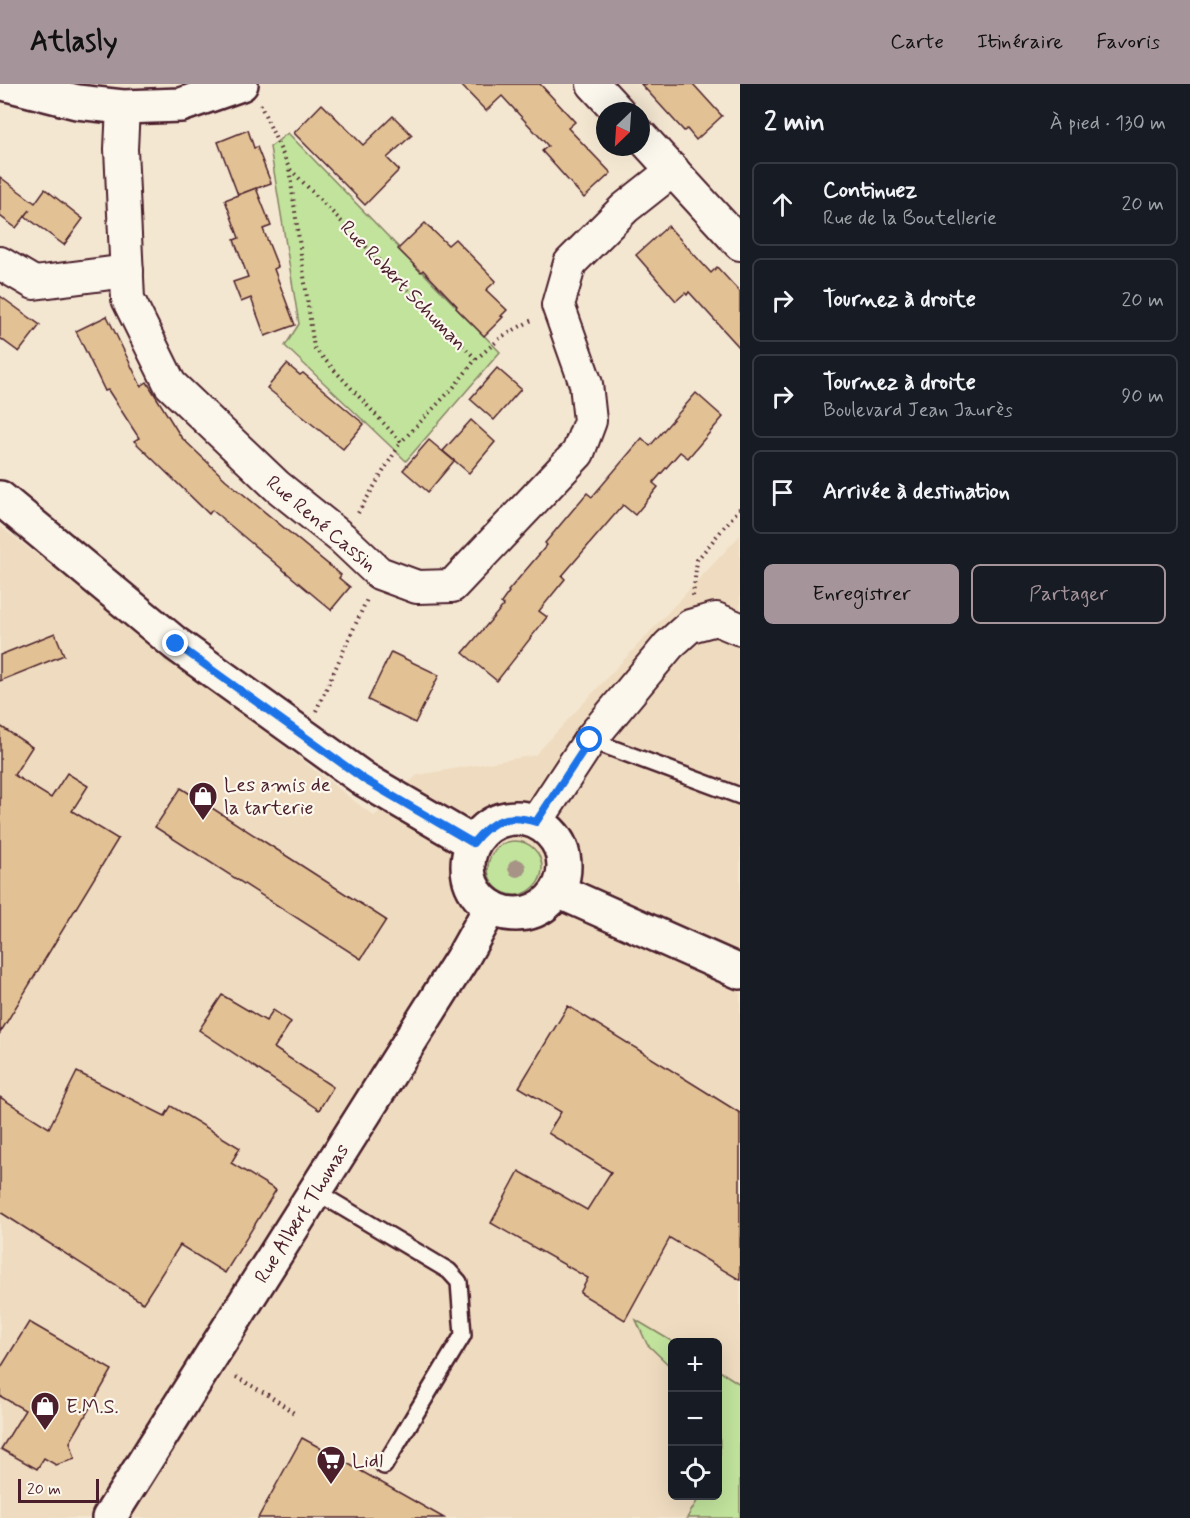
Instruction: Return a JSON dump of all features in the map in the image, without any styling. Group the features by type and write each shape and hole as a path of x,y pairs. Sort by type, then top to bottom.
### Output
{"main road":[{"path":"8,84 77,102 123,107 181,105 248,89"},
{"path":"0,498 189,654 365,780 473,843"},
{"path":"507,818 522,818 536,822 550,831 560,844 564,860 564,876 558,891 548,902 535,910 513,913 491,907 476,892 468,872 468,857 473,843 488,827 507,818"},
{"path":"558,891 740,972"},
{"name":"Rue Albert Thomas","path":"109,1518 463,957 491,907"}],"street":[{"path":"593,84 610,102"},
{"name":"Rue René Cassin","path":"123,107 121,149 128,299 170,384 277,486 343,539 379,573 417,586 452,586 578,453 590,421 586,384 558,305"},
{"path":"650,145 740,244"},
{"path":"558,305 570,263 625,208 673,170"},
{"path":"0,262 34,283 127,271"},
{"path":"536,822 590,740 669,645 690,626 716,619 740,629"}],"lane":[{"path":"590,740 740,796"},
{"path":"315,1191 449,1271 459,1282 463,1335 384,1466"}],"path":[{"name":"Rue Robert Schuman","path":"248,89 289,168 476,359 453,388 401,442 314,348 289,168"},
{"path":"476,359 503,336 558,305"},
{"path":"343,539 401,442"},
{"path":"690,626 697,560 740,508"},
{"path":"314,717 379,573"},
{"path":"236,1377 294,1413"}],"shaded area":[{"path":"0,526 374,816 417,775 535,755 740,535 740,1518 0,1518"}],"green space":[{"path":"288,133 500,352 406,461 285,346 299,324 270,147"},
{"path":"515,841 525,843 534,849 540,858 542,868 540,878 534,887 525,893 515,895 505,893 496,887 490,878 488,868 490,858 496,849 505,843"},
{"path":"636,1320 668,1339 668,1364 647,1344"},
{"path":"722,1373 740,1384 740,1518 687,1518 698,1500 722,1500"}],"building":[{"path":"460,84 540,84 575,122 568,128 611,173 584,198 542,151 548,146 502,96 486,111"},
{"path":"641,84 693,84 722,116 696,140 687,129 684,131"},
{"path":"322,104 363,145 393,116 412,135 387,158 399,170 365,205 294,133"},
{"path":"248,130 271,183 238,195 218,142"},
{"path":"0,177 35,203 45,189 83,219 64,245 25,216 16,228 0,216"},
{"path":"256,188 271,226 263,229 278,267 274,269 295,325 265,336 251,298 241,302 233,282 248,277 234,240 239,238 225,200"},
{"path":"425,223 448,245 455,239 496,281 486,290 507,310 484,336 423,270 421,272 398,249"},
{"path":"668,226 711,273 717,267 740,292 740,348 689,292 676,301 636,255"},
{"path":"0,296 40,325 19,352 0,338"},
{"path":"107,316 141,386 147,382 181,437 226,480 341,575 339,578 350,587 331,610 212,510 209,514 134,441 139,438 108,390 105,391 76,331"},
{"path":"287,364 300,375 303,373 364,424 343,449 267,388"},
{"path":"497,368 521,389 494,420 470,399"},
{"path":"696,393 723,417 688,458 680,452 653,483 658,487 635,515 623,505 562,576 565,579 539,611 547,617 497,681 463,653 504,605 501,603 508,591 587,493 592,497 642,438 650,446"},
{"path":"471,420 495,442 469,473 443,451"},
{"path":"429,440 454,461 428,492 403,470"},
{"path":"55,633 64,655 0,681 0,655"},
{"path":"391,652 439,675 415,723 368,700"},
{"path":"0,726 32,747 14,775 51,798 67,773 88,786 72,811 118,839 0,1033"},
{"path":"181,788 386,920 361,959 155,827"},
{"path":"222,995 266,1021 273,1010 291,1022 274,1048 333,1087 319,1110 199,1030"},
{"path":"568,1006 740,1113 740,1280 670,1238 625,1320 580,1293 588,1278 491,1223 519,1171 587,1210 611,1172 548,1133 561,1112 519,1087"},
{"path":"77,1072 165,1116 171,1106 240,1148 231,1163 276,1190 225,1273 180,1245 143,1303 0,1212 0,1097 49,1128"},
{"path":"29,1322 112,1370 70,1442 75,1459 56,1465 44,1458 37,1469 1,1449 25,1410 0,1396 0,1369"},
{"name":"Lidl","path":"302,1438 315,1445 444,1518 258,1518"}],"place":[{"name":"Les amis de la tarterie","path":"203,822"},
{"name":"E.M.S.","path":"45,1432"},
{"name":"Lidl","path":"331,1486"}],"route":[{"path":"176,644 365,780 473,843 493,823 507,818 522,818 536,822 590,740"}]}
